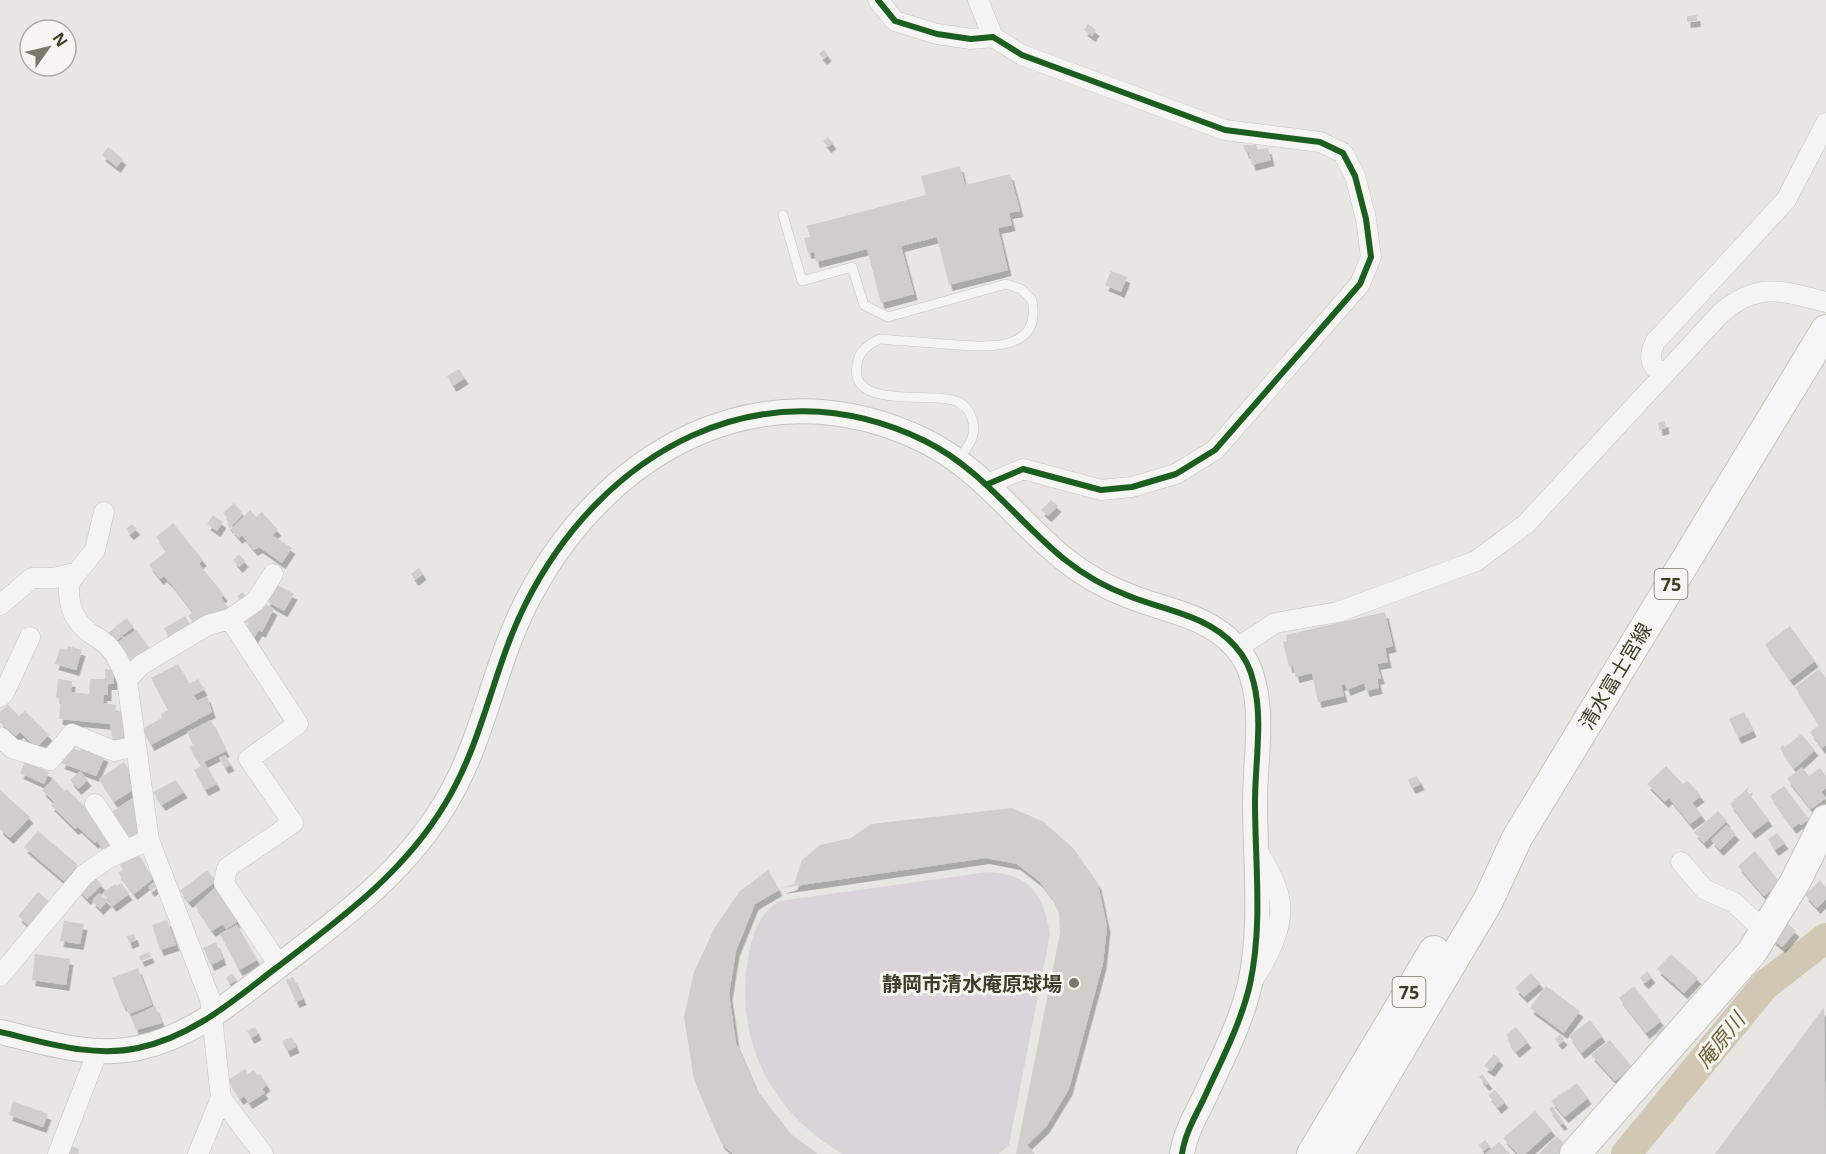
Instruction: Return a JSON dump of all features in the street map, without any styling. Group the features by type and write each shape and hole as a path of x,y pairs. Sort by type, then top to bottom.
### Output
{"main road":[{"name":"清水富士宮線","path":"1338,1154 1488,901 1516,838 1826,330"},
{"path":"1575,1154 1752,952 1795,882 1826,820"},
{"name":"清水富士宮線","path":"1312,1154 1472,889 1516,838"}],"street":[{"path":"878,0 895,21 937,34 971,39 993,37"},
{"path":"978,0 993,37 1022,55 1225,130 1320,142 1343,153 1355,176 1366,219 1371,257 1360,284 1215,450 1176,474 1132,487 1101,490 1023,469 988,484"},
{"path":"1663,376 1652,367 1650,354 1654,342 1786,200 1826,123"},
{"path":"1236,648 1275,623 1338,612 1476,561 1526,524 1721,313 1739,298 1760,290 1826,302"},
{"path":"0,1032 97,1053 138,1048 172,1038 213,1016 367,898 398,867 433,823 470,758 511,633 543,571 562,542 584,516 642,462 710,426 744,416 795,410 820,411 872,420 923,440 958,460 988,484 1059,555 1087,577 1130,597 1200,620 1221,633 1248,663 1255,687 1257,931 1249,986 1226,1053 1190,1127 1182,1154"},
{"path":"70,574 72,579 95,550 104,512"},
{"path":"0,605 32,578 54,578 70,574"},
{"path":"70,574 68,603 75,617 87,631 108,646 127,680 149,840 210,999 221,1098 198,1154"},
{"path":"127,680 141,665 208,625 230,619 256,601 273,574"},
{"path":"230,619 298,724 249,759 292,823 227,868 224,883 279,965"},
{"path":"0,697 30,637"},
{"path":"0,737 12,748 50,760 72,734 114,751 136,746"},
{"path":"95,804 125,850"},
{"path":"0,976 84,874 125,850 149,840"},
{"path":"1681,862 1704,889 1733,902 1765,931"},
{"path":"58,1154 97,1053"},
{"path":"221,1098 263,1154"}],"lane":[{"path":"783,215 801,281 852,267 864,305 888,317 1006,284 1021,289 1032,300 1033,322 1024,335 1011,344 988,347 880,339 867,346 859,356 856,369 861,382 873,393 957,401 970,412 975,427 973,440 958,460"}],"shaded area":[{"path":"988,872 1015,877 1032,889 1039,897 1043,907 1050,934 1009,1145 999,1154 843,1154 796,1118 778,1096 753,1046 747,1018 745,989 749,951 757,926 766,912 779,901"}],"building":[{"path":"1697,15 1697,21 1687,22 1687,16"},
{"path":"1088,24 1096,30 1092,36 1084,30"},
{"path":"824,50 828,55 824,59 819,54"},
{"path":"828,137 833,143 828,147 823,141"},
{"path":"1243,145 1256,145 1258,150 1268,148 1271,160 1252,165 1249,152 1246,153"},
{"path":"108,147 123,159 117,167 102,155"},
{"path":"960,166 965,185 1010,174 1020,211 1009,213 1012,225 998,228 1008,270 949,285 937,237 901,246 914,294 881,303 867,249 816,262 814,252 808,253 804,238 810,237 807,226 926,195 921,176"},
{"path":"1111,271 1127,277 1121,292 1105,285"},
{"path":"459,369 465,378 453,386 447,376"},
{"path":"1665,421 1666,428 1659,430 1658,423"},
{"path":"1051,500 1058,506 1048,516 1041,510"},
{"path":"234,503 243,514 230,528 227,524 230,522 223,513"},
{"path":"250,510 256,517 262,512 278,530 272,535 292,548 282,563 259,547 254,550 242,535 239,538 231,529"},
{"path":"213,515 223,522 217,531 207,524"},
{"path":"173,523 203,560 199,564 224,595 221,598 232,612 199,629 188,616 193,612 172,585 164,576 160,579 149,565 167,551 156,537"},
{"path":"132,524 137,529 130,534 126,529"},
{"path":"239,554 245,561 239,567 233,560"},
{"path":"419,568 423,574 415,580 411,574"},
{"path":"276,584 294,594 284,611 266,601"},
{"path":"243,592 248,601 242,604 237,596"},
{"path":"261,601 274,609 262,632 259,630 252,641 242,635 249,624 243,621"},
{"path":"1385,612 1393,646 1385,648 1388,662 1377,664 1381,678 1377,679 1379,688 1366,691 1364,683 1347,690 1345,684 1341,685 1344,696 1318,702 1312,673 1296,677 1293,666 1289,667 1283,642 1287,641 1286,635"},
{"path":"185,616 194,631 172,643 164,628"},
{"path":"127,618 133,627 123,635 116,626"},
{"path":"1790,626 1815,661 1790,680 1765,644"},
{"path":"116,627 122,636 112,646 104,637"},
{"path":"136,630 154,654 132,670 125,661 130,658 118,642"},
{"path":"68,646 82,650 76,670 55,664 60,648 67,650"},
{"path":"178,664 189,684 198,679 204,690 194,695 197,701 207,696 212,712 151,745 142,729 162,718 161,714 168,710 151,678"},
{"path":"105,669 114,670 114,684 108,684 108,695 104,695 103,703 116,705 115,712 122,711 127,746 114,748 110,724 59,719 61,699 56,698 58,679 72,681 71,692 89,694 90,679 105,679"},
{"path":"1819,669 1826,678 1826,745 1822,748 1810,732 1819,725 1795,687"},
{"path":"8,705 19,716 25,711 49,735 36,748 20,732 16,736 0,723 0,712"},
{"path":"1744,712 1753,731 1738,738 1729,719"},
{"path":"211,720 226,751 204,762 217,784 205,790 194,770 202,766 189,747 193,745 187,732"},
{"path":"1801,734 1815,750 1794,769 1780,748 1783,745 1785,747"},
{"path":"82,745 105,756 96,776 61,763 69,746 80,751"},
{"path":"225,755 231,765 225,768 219,758"},
{"path":"25,762 49,772 44,784 20,773"},
{"path":"124,762 131,773 128,775 136,788 114,802 99,779"},
{"path":"1666,766 1683,784 1688,781 1701,796 1692,803 1702,815 1690,824 1669,798 1665,802 1647,784"},
{"path":"1802,767 1809,776 1820,768 1826,776 1826,788 1821,792 1826,798 1811,809 1787,779"},
{"path":"80,771 88,780 78,789 70,780"},
{"path":"1417,776 1421,784 1412,788 1408,780"},
{"path":"53,779 65,791 67,789 98,820 115,845 105,852 97,841 95,843 78,827 75,829 51,805 54,802 42,790"},
{"path":"176,780 184,792 162,805 153,792"},
{"path":"1750,786 1747,791 1769,820 1752,833 1730,804"},
{"path":"1784,786 1809,819 1793,828 1770,796"},
{"path":"0,790 30,817 10,838 0,829"},
{"path":"135,797 141,831 129,842 117,822 119,821 110,813"},
{"name":"静岡市清水庵原球場","path":"1012,808 1044,822 1074,849 1098,884 1107,927 1103,963 1069,1089 1046,1127 1027,1145 1035,1154 1016,1154 1060,933 1059,913 1052,898 1040,882 1017,864 986,858 781,888 794,884 802,860 820,845 851,838 871,824"},
{"path":"1718,811 1727,821 1704,843 1694,832"},
{"path":"1727,825 1736,834 1720,850 1711,840"},
{"path":"38,831 78,865 64,881 24,847"},
{"path":"1777,833 1785,843 1775,850 1768,839"},
{"path":"1755,851 1777,879 1778,885 1764,896 1738,866"},
{"path":"137,852 153,879 134,894 118,873 123,869 120,865"},
{"path":"207,870 216,881 189,902 180,891"},
{"path":"768,870 779,890 755,904 736,951 729,994 736,1043 756,1089 792,1135 818,1154 733,1154 721,1143 694,1080 684,1017 694,972 715,927 740,891"},
{"path":"93,875 102,885 87,899 78,889"},
{"path":"1820,880 1826,887 1826,899 1817,908 1805,895"},
{"path":"154,882 157,886 151,891 148,887"},
{"path":"121,883 129,894 113,906 103,893 115,884 117,886"},
{"path":"218,885 238,916 235,918 237,922 226,929 223,924 212,931 195,906"},
{"path":"38,892 51,903 29,926 18,916"},
{"path":"99,893 108,901 100,909 92,901"},
{"path":"167,920 176,945 160,950 152,925"},
{"path":"64,921 84,924 80,944 60,941"},
{"path":"1786,922 1796,931 1782,947 1771,938"},
{"path":"237,925 257,960 239,970 220,934"},
{"path":"134,934 136,940 129,943 127,936"},
{"path":"216,942 223,959 211,965 203,948"},
{"path":"149,952 151,957 141,961 139,956"},
{"path":"35,954 70,959 66,985 32,980"},
{"path":"1671,954 1698,978 1684,993 1657,969"},
{"path":"138,968 152,1005 129,1014 125,1005 123,1006 112,978"},
{"path":"1647,971 1652,977 1645,983 1640,978"},
{"path":"232,973 237,980 230,984 226,978"},
{"path":"1531,973 1540,983 1524,997 1515,988"},
{"path":"293,977 303,999 296,1002 286,980"},
{"path":"1546,986 1580,1011 1564,1033 1530,1008"},
{"path":"1634,986 1661,1021 1646,1033 1619,998"},
{"path":"155,1006 162,1023 136,1030 131,1017"},
{"path":"1824,1007 1826,1154 1715,1154"},
{"path":"1590,1020 1602,1036 1581,1053 1569,1036"},
{"path":"1663,1026 1670,1032 1661,1040 1655,1035"},
{"path":"255,1027 258,1034 251,1038 247,1031"},
{"path":"1516,1027 1528,1042 1516,1052 1506,1035"},
{"path":"1560,1035 1564,1039 1559,1044 1555,1039"},
{"path":"292,1037 296,1047 287,1051 282,1041"},
{"path":"1610,1040 1632,1067 1615,1081 1591,1055"},
{"path":"1494,1054 1500,1059 1491,1071 1484,1066"},
{"path":"245,1069 248,1074 254,1070 257,1075 260,1074 267,1085 262,1089 265,1093 249,1103 244,1096 240,1099 228,1080"},
{"path":"1482,1074 1489,1083 1486,1085 1479,1077"},
{"path":"1577,1083 1588,1098 1565,1117 1551,1101"},
{"path":"1495,1090 1505,1102 1498,1108 1488,1095"},
{"path":"13,1101 48,1114 43,1127 9,1115"},
{"path":"1552,1106 1564,1123 1561,1125 1549,1109"},
{"path":"1535,1111 1552,1130 1525,1154 1518,1154 1503,1138"},
{"path":"1556,1136 1570,1149 1566,1154 1539,1154"},
{"path":"1485,1140 1490,1146 1483,1151 1479,1145"},
{"path":"1499,1142 1510,1154 1485,1154"},
{"path":"71,1146 79,1149 78,1154 68,1154"}],"waterway":[{"name":"庵原川","path":"1626,1154 1765,985 1826,938"}],"cycle path":[{"path":"878,0 895,21 937,34 971,39 993,37 1022,55 1225,130 1320,142 1343,153 1355,176 1366,219 1371,257 1360,284 1215,450 1176,474 1132,487 1101,490 1023,469 988,484"},
{"path":"0,1032 86,1050 120,1051 158,1043 212,1016 300,950 347,913 390,874 410,852 445,804 469,756 504,654 525,605 557,551 596,504 642,465 692,436 746,417 804,411 864,419 925,441 981,480 1047,544 1079,570 1103,585 1212,627 1242,654 1254,684 1258,713 1255,802 1257,916 1254,961 1242,1013 1189,1131 1182,1154"}],"place":[{"name":"静岡市清水庵原球場","path":"1074,983"}]}
